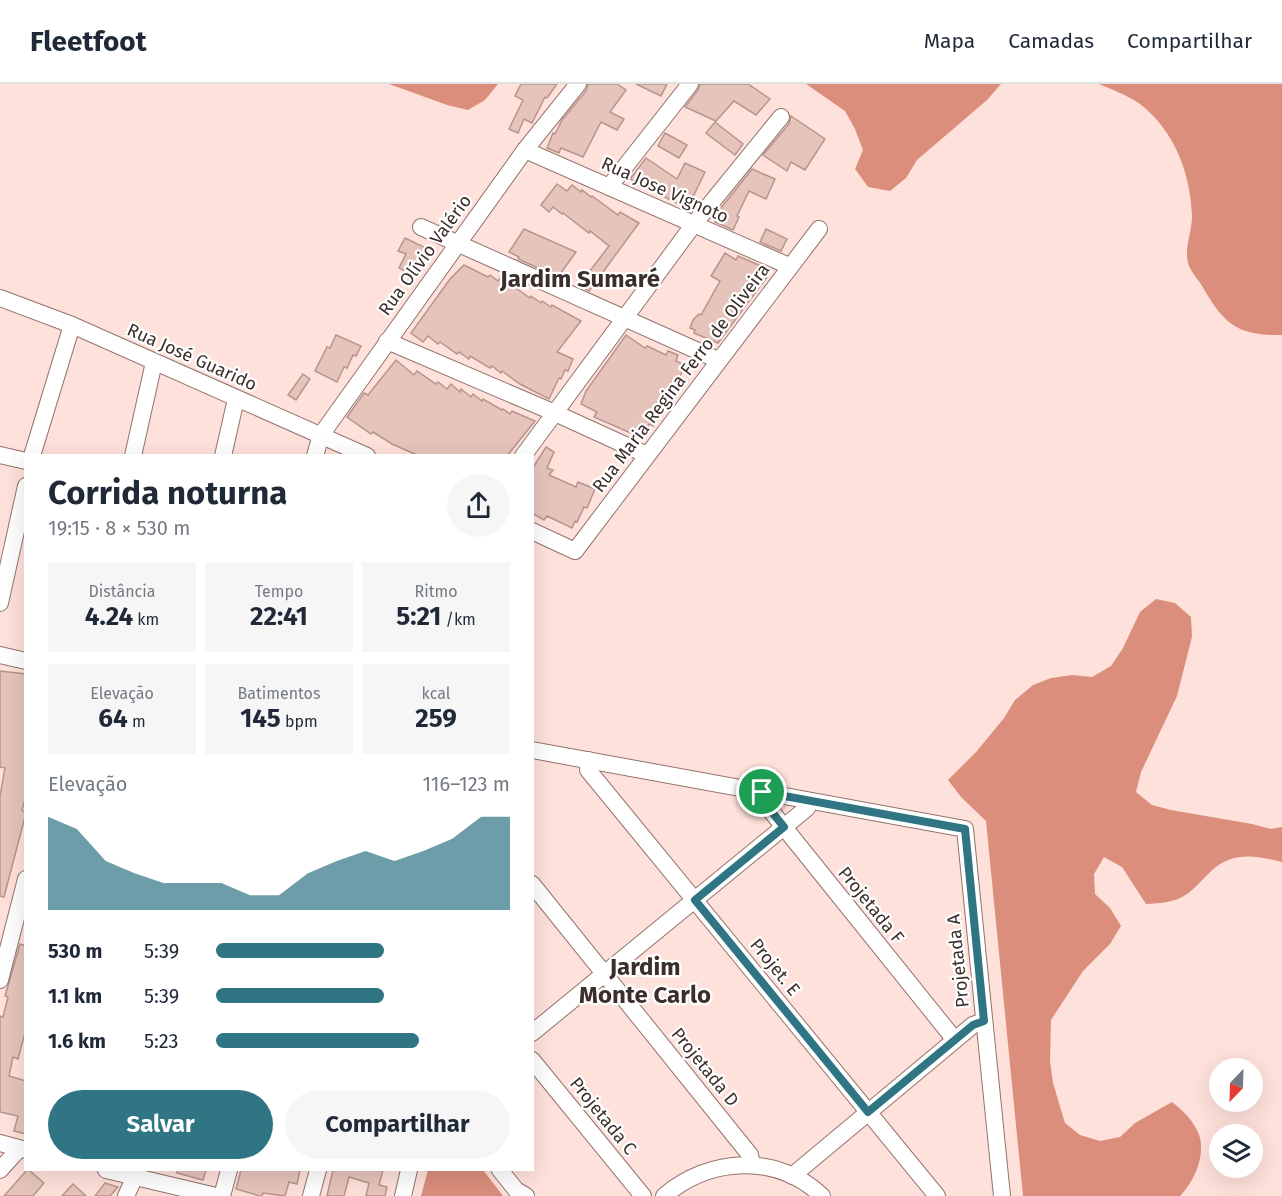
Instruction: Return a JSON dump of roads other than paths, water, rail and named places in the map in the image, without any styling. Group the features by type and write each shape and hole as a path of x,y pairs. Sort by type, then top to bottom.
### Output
{"street":[{"name":"Rua Olívio Valério","path":"316,454 321,435 387,341 525,150 578,84"},
{"path":"609,187 690,84"},
{"path":"524,454 694,224 781,117"},
{"name":"Rua Jose Vignoto","path":"525,150 789,266"},
{"path":"421,227 622,319 718,360"},
{"name":"Rua Maria Regina Ferro de Oliveira","path":"534,532 575,551 819,229"},
{"name":"Rua José Guarido","path":"0,298 72,325 363,454"},
{"path":"33,454 72,325"},
{"path":"387,341 646,455"},
{"path":"133,454 154,362"},
{"path":"223,454 237,399"},
{"path":"0,455 24,461"},
{"path":"0,603 24,495"},
{"path":"0,655 24,661"},
{"path":"534,750 810,801 807,808 534,1031"},
{"name":"Projet. E","path":"588,760 588,770 937,1196"},
{"name":"Projetada F","path":"762,792 763,801 955,1040"},
{"name":"Projetada A","path":"810,801 965,829 1002,1196"},
{"name":"Projetada D","path":"534,886 750,1155 752,1165"},
{"path":"0,980 24,887"},
{"path":"792,1176 973,1025 984,1021"},
{"name":"Projetada C","path":"534,1062 643,1196"},
{"path":"0,1143 22,1149"},
{"path":"0,1170 22,1149"},
{"path":"664,1196 684,1180 710,1169 738,1164 779,1170 806,1183 822,1196"},
{"path":"116,1171 137,1173 216,1196"},
{"path":"222,1196 229,1171"},
{"path":"311,1196 318,1171"},
{"path":"403,1196 409,1171"},
{"path":"501,1171 516,1190 526,1196"},
{"path":"126,1196 137,1173"}],"district":[{"name":"Jardim Sumaré","path":"580,279"},
{"name":"Jardim Monte Carlo","path":"645,981"}]}
